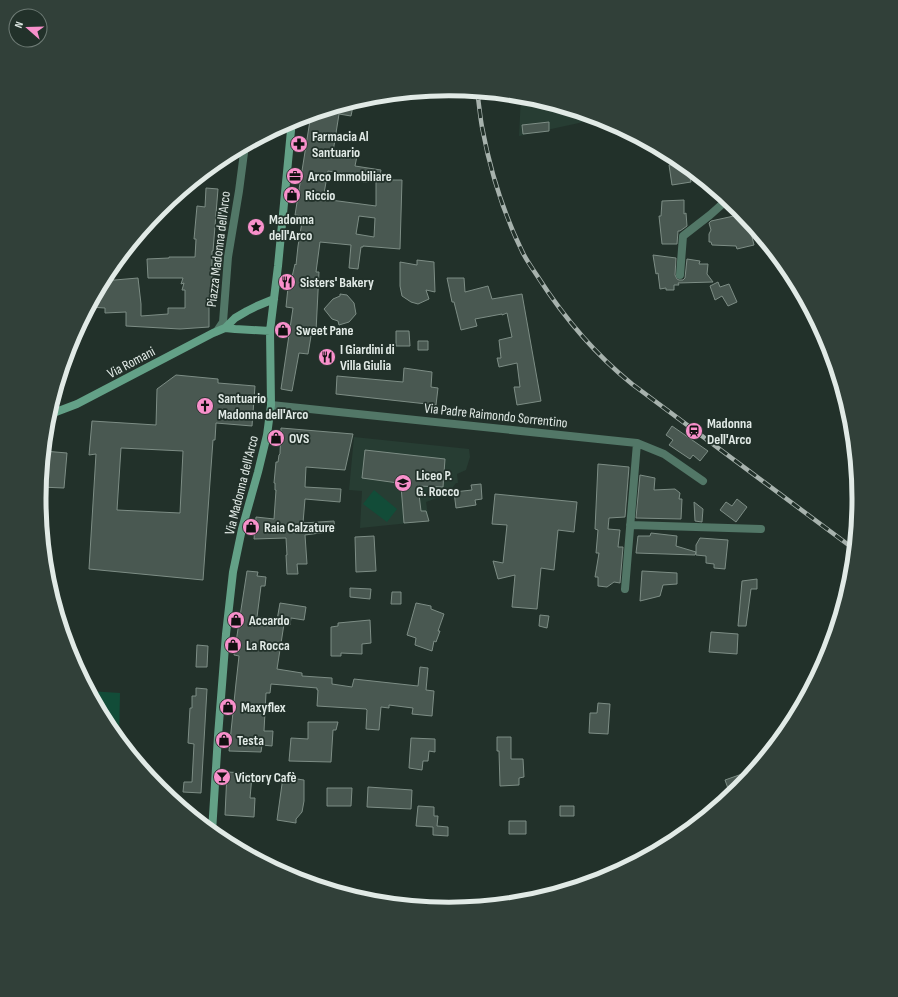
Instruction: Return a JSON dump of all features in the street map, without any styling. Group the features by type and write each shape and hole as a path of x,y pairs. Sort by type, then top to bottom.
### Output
{"main road":[{"name":"Via Madonna dell'Arco","path":"212,824 225,642 233,572 242,530 267,435 271,405 270,331 279,259 291,128"},
{"name":"Via Romani","path":"56,413 78,404 225,328 235,318 274,299"},
{"name":"Via Romani","path":"225,328 270,331"}],"street":[{"name":"Piazza Madonna dell'Arco","path":"217,331 223,322 228,257 244,151"},
{"path":"680,275 683,236 723,204"},
{"name":"Via Padre Raimondo Sorrentino","path":"271,405 637,442 664,454 703,481"},
{"path":"625,589 637,442"},
{"path":"630,525 761,528"}],"shaded area":[{"path":"521,102 553,109 589,121 519,136"},
{"name":"Liceo P. G. Rocco","path":"354,437 469,449 470,457 466,470 457,474 458,483 456,483 448,494 426,502 429,521 360,528 362,491 349,490"}],"green space":[{"path":"374,490 397,509 387,522 363,504"},
{"path":"96,691 120,693 119,730"}],"building":[{"path":"353,107 351,116 339,114 333,152 357,156 355,166 381,170 380,175 391,175 390,180 402,180 400,249 363,246 361,247 358,269 349,268 351,245 320,242 316,272 319,272 316,331 312,330 308,354 299,353 292,391 281,389 293,308 286,307 289,277 292,277 295,264 296,265 303,216 295,215 310,120","holes":["328,171 363,177 363,182 376,181 376,206 323,199","359,216 375,218 374,237 356,234"]},
{"path":"549,122 549,131 523,134 522,125"},
{"path":"675,164 690,176 691,182 672,185 669,165"},
{"path":"206,188 218,189 212,251 209,327 180,329 126,326 126,312 105,313 105,308 95,307 111,280 138,278 141,316 168,314 168,308 185,308 185,290 182,290 184,283 181,284 183,278 148,278 147,259 195,257 196,239 194,239 197,206 205,207"},
{"path":"684,200 684,214 686,213 687,226 678,231 677,244 662,244 659,216 661,216 662,201"},
{"path":"736,216 751,232 754,245 737,249 736,246 712,245 711,242 709,242 709,234 711,230 709,223 711,221"},
{"path":"653,255 676,258 675,275 679,280 683,280 685,278 687,259 700,261 699,264 708,264 707,274 713,282 678,283 679,285 674,285 674,290 666,290 666,288 660,289 658,273 656,274"},
{"path":"417,260 434,262 435,292 426,290 429,299 418,304 411,302 402,296 400,286 400,262 417,265"},
{"path":"447,278 464,278 465,292 488,286 492,299 522,294 541,401 517,405 514,387 520,387 517,363 499,367 497,358 501,358 499,340 512,337 507,313 475,319 477,326 461,330 454,302 452,302"},
{"path":"718,282 720,287 729,284 737,302 728,306 722,296 715,300 710,286"},
{"path":"340,294 347,295 354,303 356,314 349,322 339,325 338,321 332,319 324,309 333,299 340,296"},
{"path":"396,331 409,331 410,346 396,346"},
{"path":"418,341 428,341 428,350 418,350"},
{"path":"404,368 432,372 431,387 438,388 436,405 336,394 337,376 403,382"},
{"path":"176,375 218,379 218,383 255,386 252,426 216,423 215,440 213,440 203,580 89,569 96,454 89,455 92,421 156,425 157,389","holes":["121,448 183,451 180,513 117,510"]},
{"path":"672,426 708,451 700,461 693,455 690,459 669,445 673,440 666,435"},
{"path":"281,428 353,434 345,470 306,467 305,487 341,489 340,502 305,499 303,523 334,521 335,531 305,535 307,564 297,564 298,574 287,574 286,538 254,539 256,517 274,519 276,490 274,483 276,462 278,462 280,454"},
{"path":"365,450 445,459 443,487 418,486 421,511 426,511 429,521 404,523 401,486 397,486 398,483 362,478"},
{"path":"49,451 67,453 64,488 46,487"},
{"path":"598,464 629,467 625,517 609,518 608,529 620,530 618,547 623,547 620,583 614,582 607,587 598,586 598,577 595,577 599,553 596,553 598,530 595,529"},
{"path":"640,475 655,478 654,490 675,489 680,493 679,499 682,499 681,519 636,518"},
{"path":"481,484 482,499 475,500 476,505 456,508 454,492 472,490 471,485"},
{"path":"495,494 577,502 574,532 558,530 554,570 541,568 537,609 512,607 515,575 498,579 493,561 503,563 507,525 492,524"},
{"path":"737,499 747,507 736,522 720,510 726,502 732,506"},
{"path":"694,502 703,509 702,522 695,521"},
{"path":"651,533 677,536 676,546 696,552 695,555 636,553 638,536 650,536"},
{"path":"374,536 376,571 356,572 355,537"},
{"path":"700,538 728,540 725,569 714,568 714,564 706,563 706,556 696,555 696,545"},
{"path":"247,571 258,572 257,576 266,577 265,586 261,586 257,617 277,620 280,603 306,607 304,620 291,618 290,625 284,624 277,669 302,673 302,676 332,678 332,684 352,687 354,679 418,686 420,667 428,668 426,690 434,691 432,716 412,714 413,708 389,705 389,708 381,707 379,730 366,729 366,709 317,706 317,688 271,684 270,693 266,693 264,731 273,731 272,746 262,745 261,752 229,751 239,656 234,655"},
{"path":"642,571 677,573 677,584 663,585 660,596 640,601"},
{"path":"757,579 757,589 751,589 746,626 738,626 742,581"},
{"path":"350,588 371,589 370,599 350,597"},
{"path":"392,592 401,592 401,604 391,604"},
{"path":"416,603 431,606 431,609 444,614 438,631 440,631 436,642 434,641 432,651 415,645 416,638 407,635"},
{"path":"540,615 549,616 547,628 539,626"},
{"path":"370,620 371,643 362,644 362,654 341,653 341,656 331,656 331,627 338,626 338,623"},
{"path":"711,632 738,634 737,654 709,652"},
{"path":"197,645 208,646 207,667 196,667"},
{"path":"196,688 207,689 201,793 183,792 184,782 192,782 194,744 188,743 190,708 192,708 192,696 196,696"},
{"path":"598,703 610,704 608,734 589,733 590,713 597,713"},
{"path":"308,722 338,722 336,730 333,730 331,762 289,761 291,738 308,739"},
{"path":"497,737 511,737 511,759 523,759 524,777 519,778 519,785 500,786"},
{"path":"411,738 435,739 435,752 429,751 428,761 423,761 422,770 409,768"},
{"path":"227,772 246,773 245,776 252,776 250,798 255,798 254,817 225,815"},
{"path":"742,774 742,774 728,789 725,780"},
{"path":"283,777 304,780 304,801 302,812 296,819 296,823 277,820"},
{"path":"368,787 412,790 411,809 367,807"},
{"path":"327,788 352,788 351,806 327,806"},
{"path":"418,806 434,807 434,816 438,816 437,826 448,827 448,836 433,835 433,827 416,826"},
{"path":"560,806 574,806 574,816 560,816"},
{"path":"509,821 526,821 526,834 509,834"}],"railway":[{"path":"478,96 482,127 489,159 498,190 515,236 528,261 548,292 569,320 593,348 632,384 849,546"}],"place":[{"name":"Farmacia Al Santuario","path":"299,144"},
{"name":"Arco Immobiliare","path":"295,176"},
{"name":"Riccio","path":"292,195"},
{"name":"Madonna dell'Arco","path":"256,227"},
{"name":"Sisters' Bakery","path":"287,282"},
{"name":"Sweet Pane","path":"283,330"},
{"name":"I Giardini di Villa Giulia","path":"327,357"},
{"name":"Santuario Madonna dell'Arco","path":"205,406"},
{"name":"Madonna Dell'Arco","path":"694,431"},
{"name":"OVS","path":"276,438"},
{"name":"Liceo P. G. Rocco","path":"403,483"},
{"name":"Raia Calzature","path":"251,527"},
{"name":"Accardo","path":"236,620"},
{"name":"La Rocca","path":"233,645"},
{"name":"Maxyflex","path":"228,707"},
{"name":"Testa","path":"224,740"},
{"name":"Victory Cafè","path":"222,777"}]}
